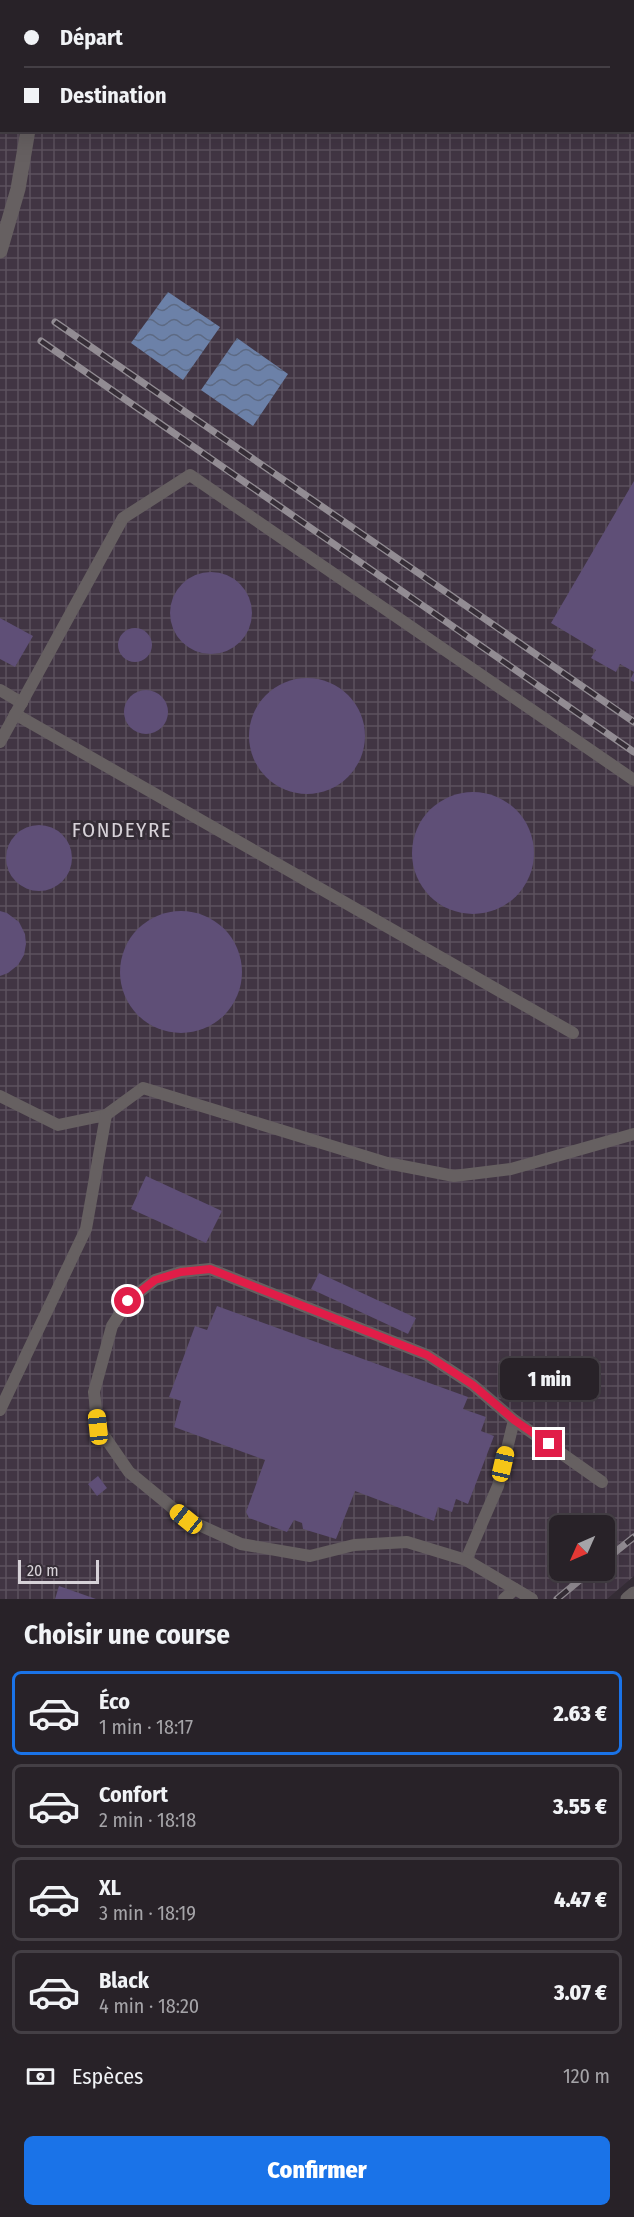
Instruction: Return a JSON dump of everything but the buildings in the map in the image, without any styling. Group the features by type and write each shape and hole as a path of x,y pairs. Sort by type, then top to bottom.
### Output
{"street":[{"path":"0,251 18,189 28,132"},
{"path":"628,1599 634,1594"}],"lane":[{"path":"0,742 123,518 190,475 634,780"},
{"path":"0,690 22,702"},
{"path":"15,714 573,1033"},
{"path":"0,1096 58,1125 106,1115 143,1088 387,1163 454,1176 512,1169 634,1134"},
{"path":"0,1410 86,1229 106,1115"},
{"path":"532,1599 466,1560 407,1542 354,1545 310,1556 241,1544 186,1519 129,1472 98,1427 94,1392 112,1326 128,1301 155,1280 181,1272 210,1269 427,1355 473,1385 514,1420 602,1482"},
{"path":"466,1560 498,1486 514,1420"},
{"path":"504,1599 515,1589"}],"shaded area":[{"path":"0,132 634,132 634,1576 607,1599 0,1599"}],"water":[{"path":"168,292 220,327 183,380 131,343"},
{"path":"237,338 288,374 253,426 201,390"}],"railway":[{"path":"55,322 634,722"},
{"path":"41,341 634,752"},
{"path":"615,1552 634,1537"},
{"path":"557,1599 579,1581"}],"district":[{"name":"FONDEYRE","path":"122,830"}],"route":[{"path":"128,1301 155,1280 181,1272 210,1269 427,1355 473,1385 514,1420 549,1444"}]}
